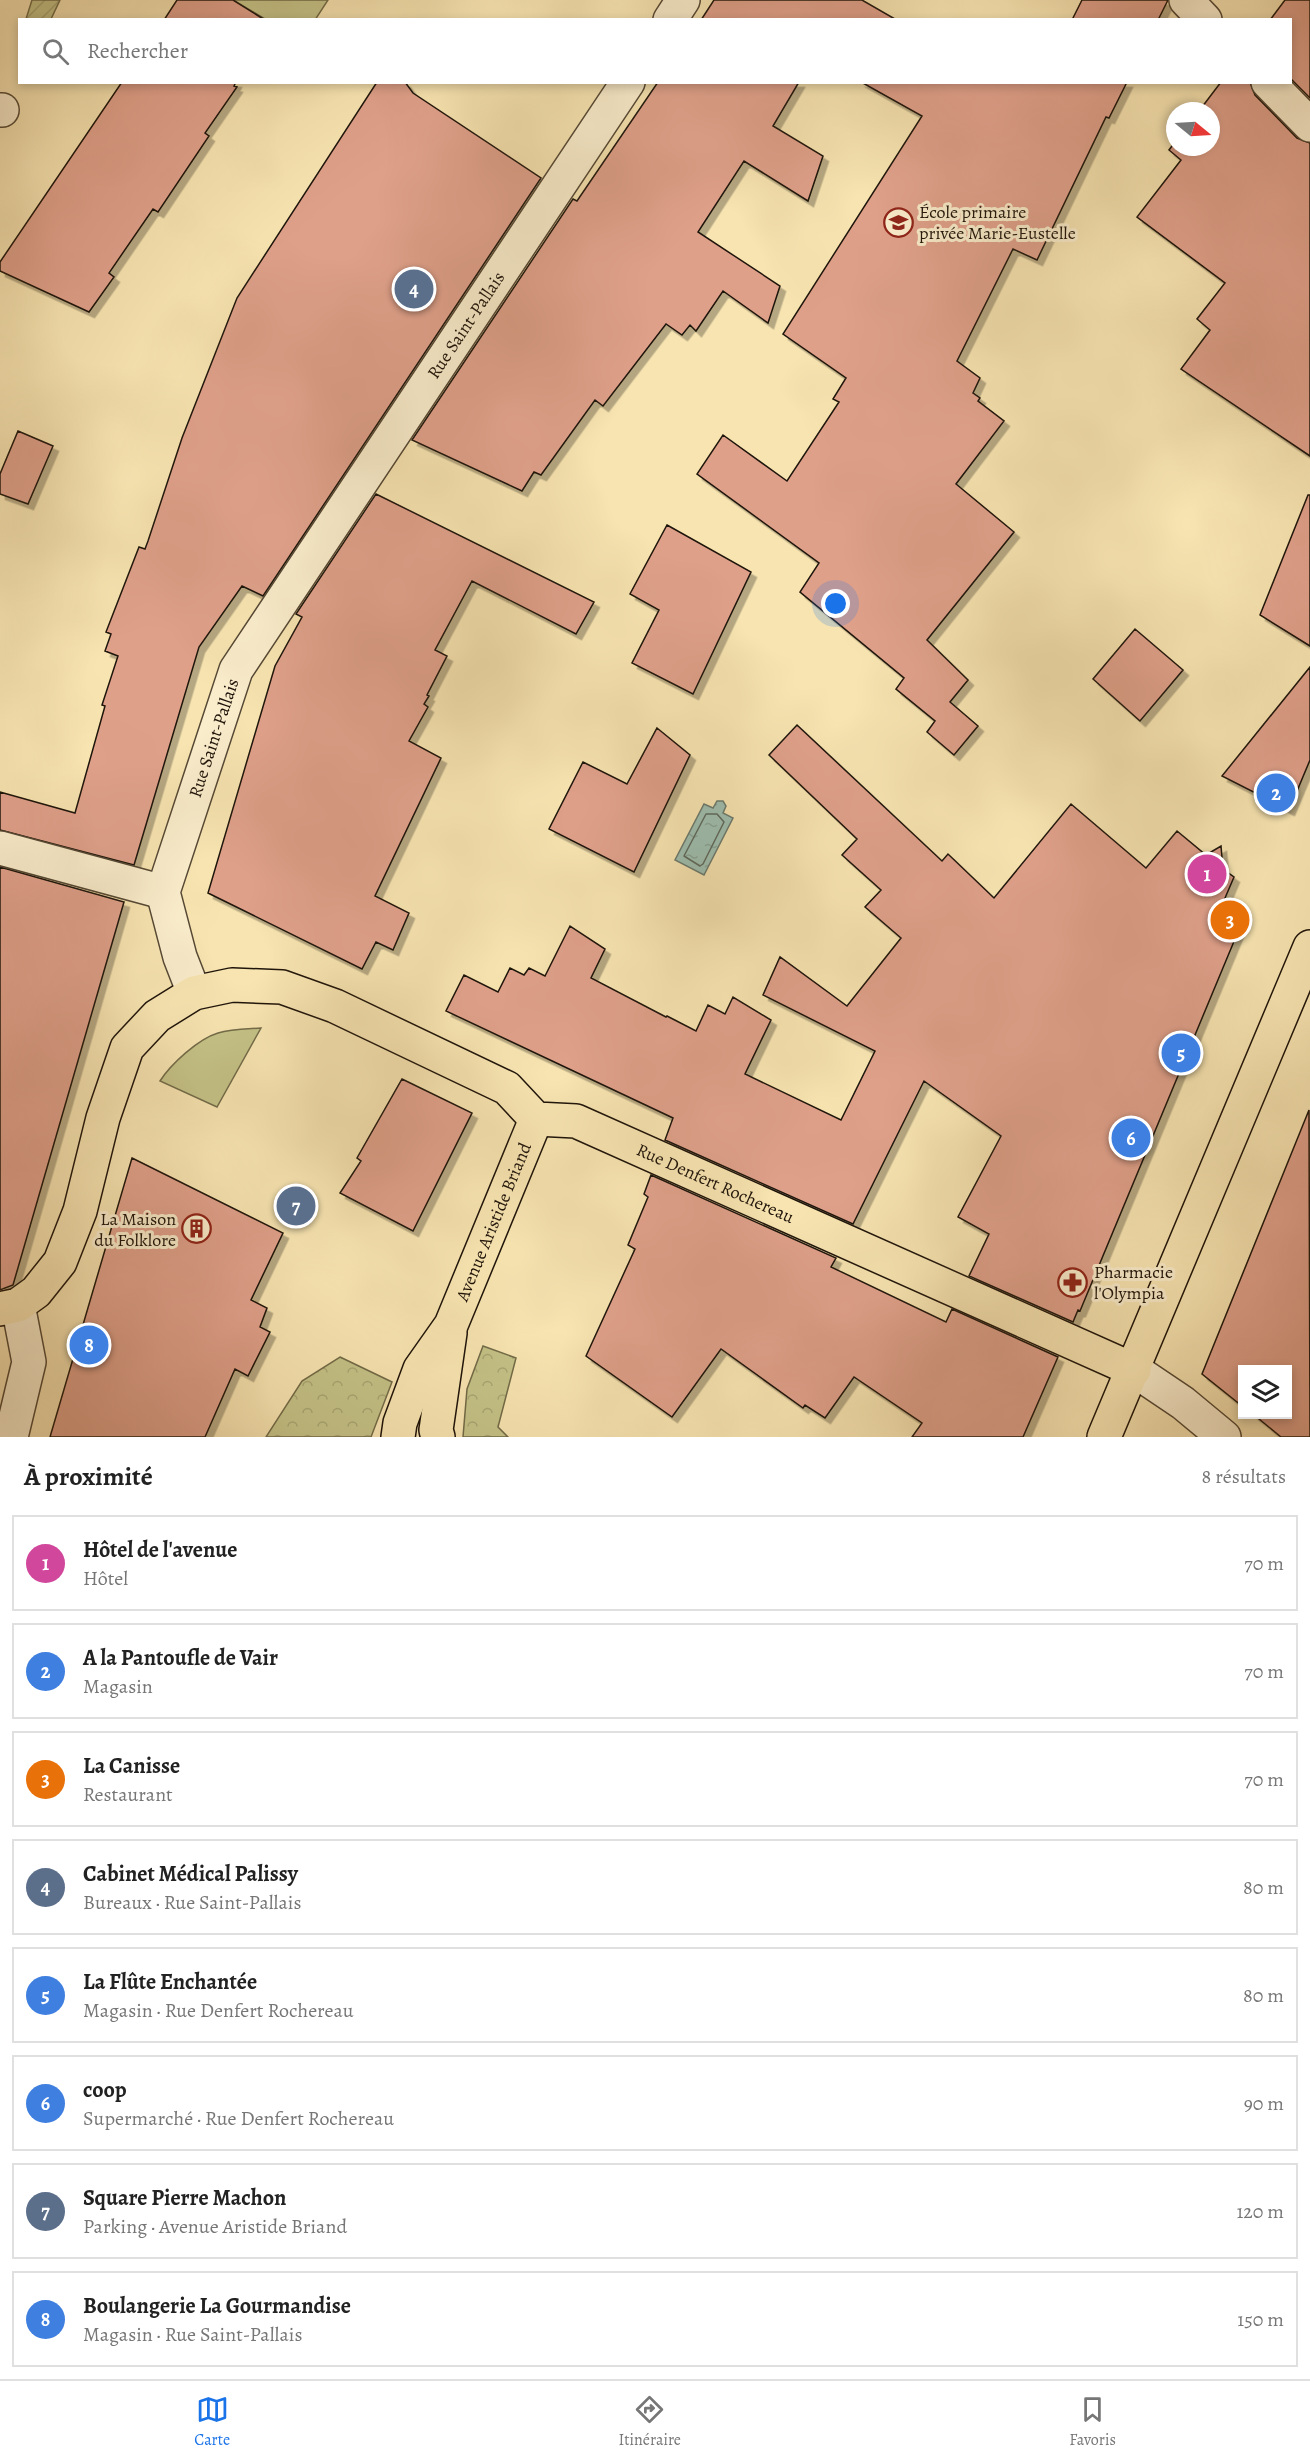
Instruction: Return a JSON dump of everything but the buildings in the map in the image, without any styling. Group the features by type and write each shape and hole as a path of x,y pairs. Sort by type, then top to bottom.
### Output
{"main road":[{"path":"1104,1437 1310,947"},
{"path":"9,1307 36,1292 60,1262 80,1211 103,1118 127,1048 157,1016 194,993 232,985 282,987 335,1006 507,1088 536,1119"},
{"name":"Rue Denfert Rochereau","path":"536,1119 576,1121 1134,1370"},
{"name":"Avenue Aristide Briand","path":"398,1437 400,1423 420,1369 451,1325 536,1119"},
{"name":"Avenue Aristide Briand","path":"438,1437 436,1430 451,1325"}],"street":[{"path":"671,18 683,0"},
{"path":"1186,0 1203,18"},
{"name":"Rue Saint-Pallais","path":"163,892 236,670 627,84"},
{"path":"1270,84 1310,125"},
{"path":"0,848 163,892 180,957 194,993"},
{"path":"9,1307 29,1362 11,1437"},
{"name":"Rue Denfert Rochereau","path":"1134,1370 1183,1403 1224,1437"}],"green space":[{"path":"32,0 60,0 51,18 26,18"},
{"path":"233,0 328,0 316,18 263,18"},
{"path":"261,1028 217,1107 160,1081 186,1053 210,1036 228,1031"},
{"path":"483,1346 516,1358 498,1427 508,1437 463,1437 467,1389"},
{"path":"340,1357 392,1382 371,1437 266,1437 302,1381"}],"water":[{"path":"717,801 723,801 726,806 723,813 733,818 704,875 675,860 704,804 713,808"}],"place":[{"name":"École primaire privée Marie-Eustelle","path":"898,222"},
{"name":"Cabinet Médical Palissy","path":"414,289"},
{"name":"A la Pantoufle de Vair","path":"1276,793"},
{"name":"Hôtel de l'avenue","path":"1207,874"},
{"name":"La Canisse","path":"1230,920"},
{"name":"La Flûte Enchantée","path":"1181,1053"},
{"name":"coop","path":"1131,1138"},
{"name":"Square Pierre Machon","path":"296,1206"},
{"name":"La Maison du Folklore","path":"197,1229"},
{"name":"Pharmacie l'Olympia","path":"1073,1282"},
{"name":"Boulangerie La Gourmandise","path":"89,1345"}]}
